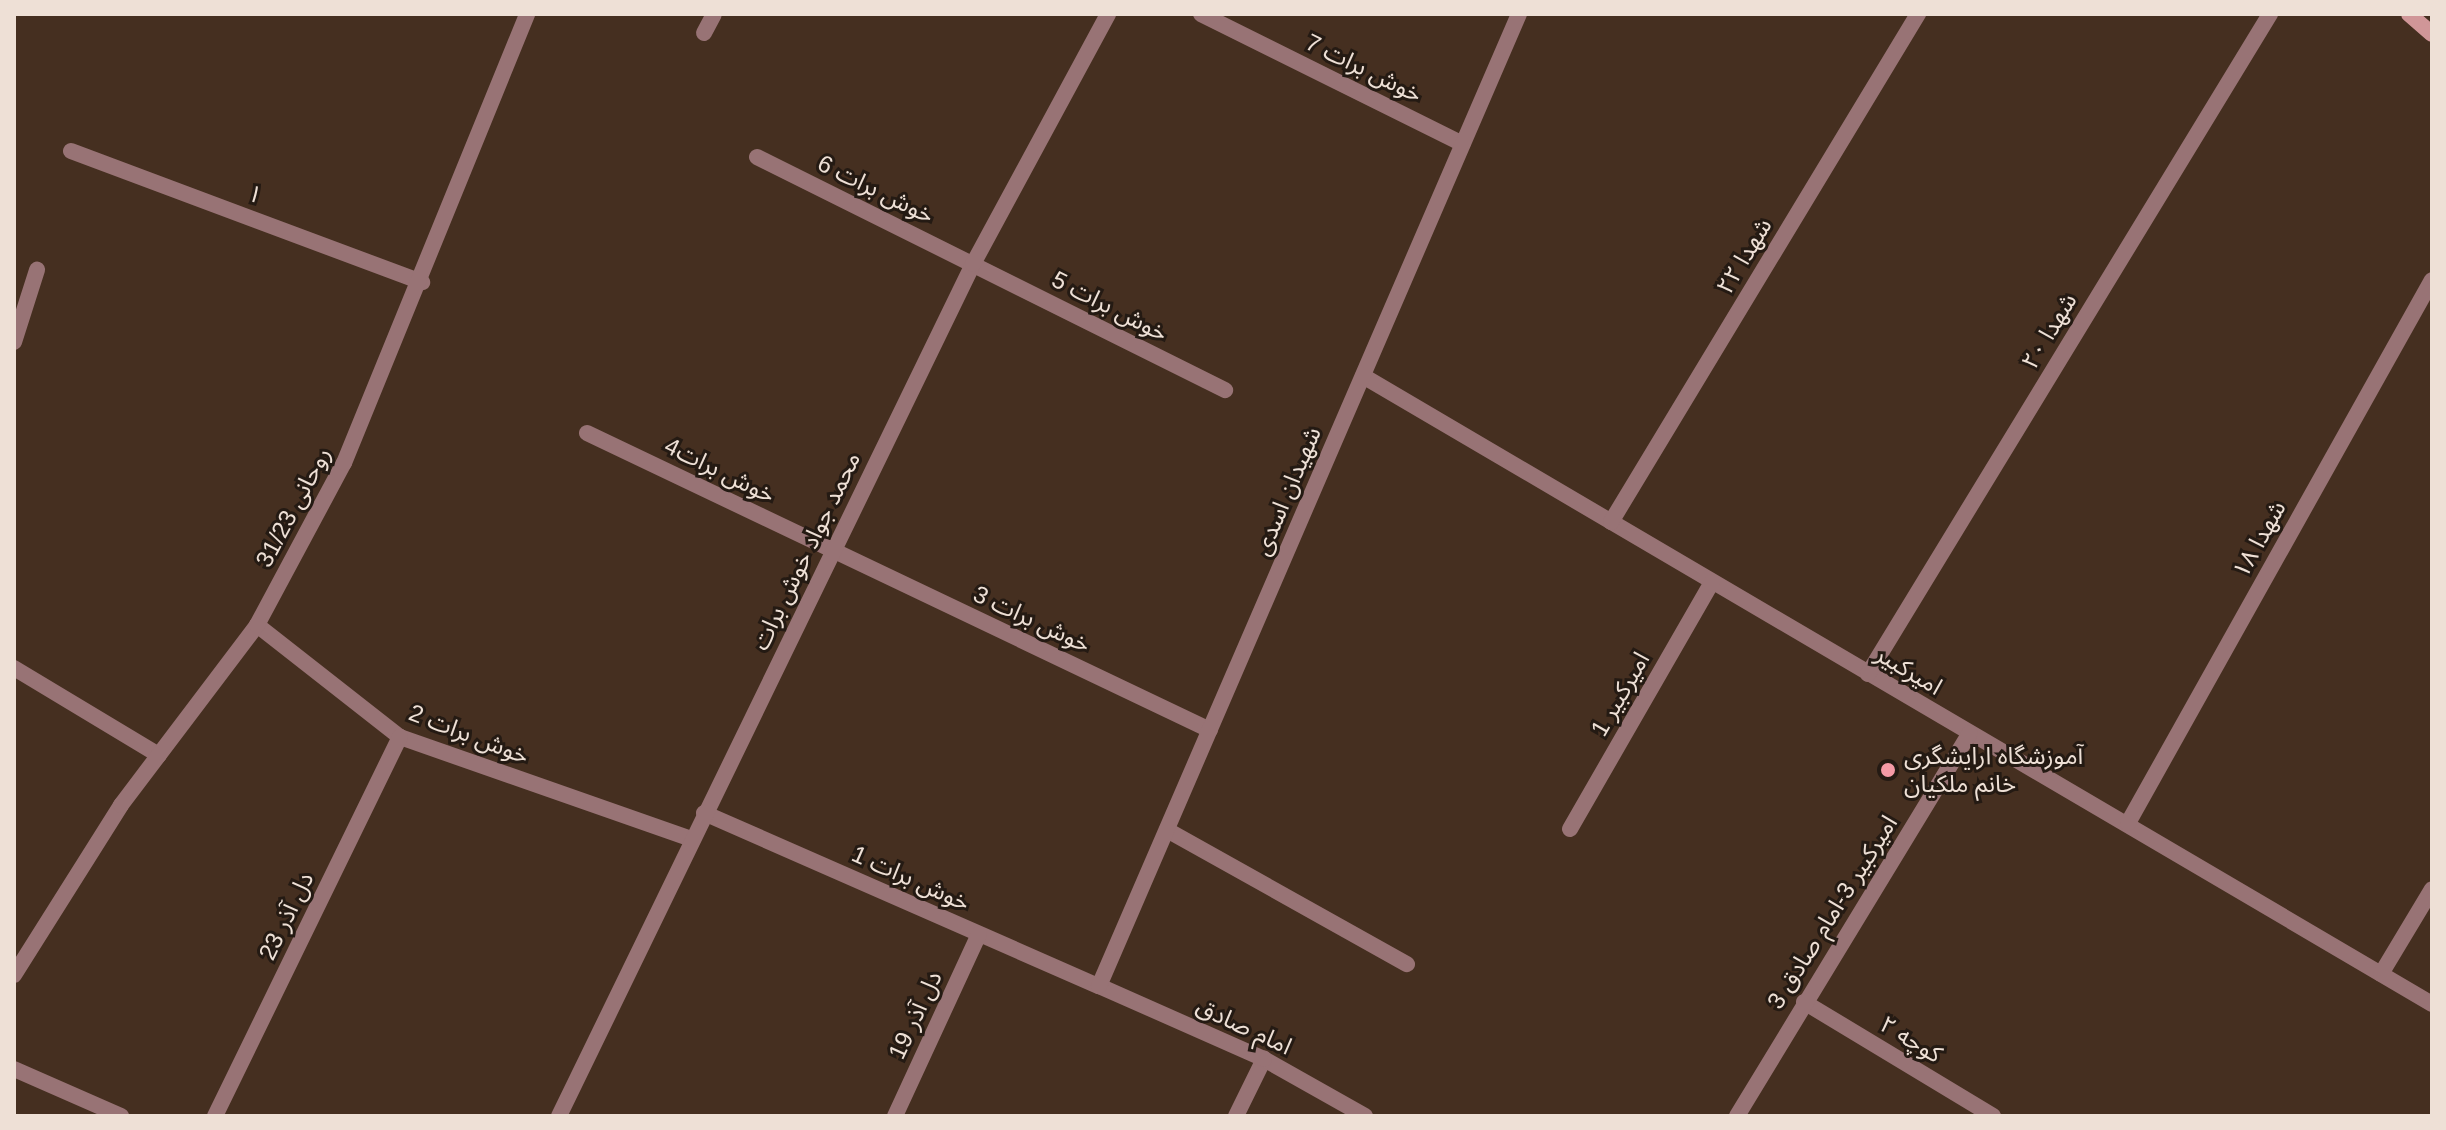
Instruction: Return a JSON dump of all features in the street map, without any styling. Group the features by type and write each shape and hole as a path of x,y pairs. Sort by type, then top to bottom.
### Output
{"main road":[{"path":"2409,14 2432,34"}],"street":[{"name":"روحانی 31/23","path":"14,975 159,755 257,625 344,463 422,282 527,14"},
{"path":"704,33 714,14"},
{"name":"محمد جواد خوش برات","path":"559,1116 973,264 1108,14"},
{"name":"خوش برات 7","path":"1201,14 1463,144"},
{"name":"شهیدان اسدی","path":"1099,986 1519,14"},
{"name":"شهدا ۲۲","path":"1611,522 1918,14"},
{"name":"شهدا ۲۰","path":"1868,674 2270,14"},
{"name":"۱","path":"71,151 422,282"},
{"name":"خوش برات 6","path":"757,157 973,264"},
{"name":"خوش برات 5","path":"973,264 1225,390"},
{"path":"14,342 37,270"},
{"name":"شهدا ۱۸","path":"2128,823 2432,280"},
{"name":"امیرکبیر","path":"1363,376 2432,1004"},
{"name":"خوش برات4","path":"587,433 833,550"},
{"name":"خوش برات 3","path":"833,550 1210,730"},
{"name":"امیرکبیر 1","path":"1570,829 1712,582"},
{"name":"خوش برات 2","path":"257,625 400,737 691,839"},
{"path":"14,668 159,755"},
{"name":"امیرکبیر 3-امام صادق 3","path":"1737,1116 1970,733"},
{"name":"دل آذر 23","path":"215,1116 400,737"},
{"name":"خوش برات 1","path":"704,813 1099,986"},
{"path":"1167,830 1407,964"},
{"path":"2381,974 2432,889"},
{"name":"دل آذر 19","path":"895,1116 979,934"},
{"name":"امام صادق","path":"1099,986 1264,1059 1365,1116"},
{"name":"کوچه ۲","path":"1804,1002 1993,1116"},
{"path":"1236,1116 1264,1059"},
{"path":"14,1069 121,1116"}],"place":[{"name":"آموزشگاه ارایشگری خانم ملکیان","path":"1888,770"}]}
